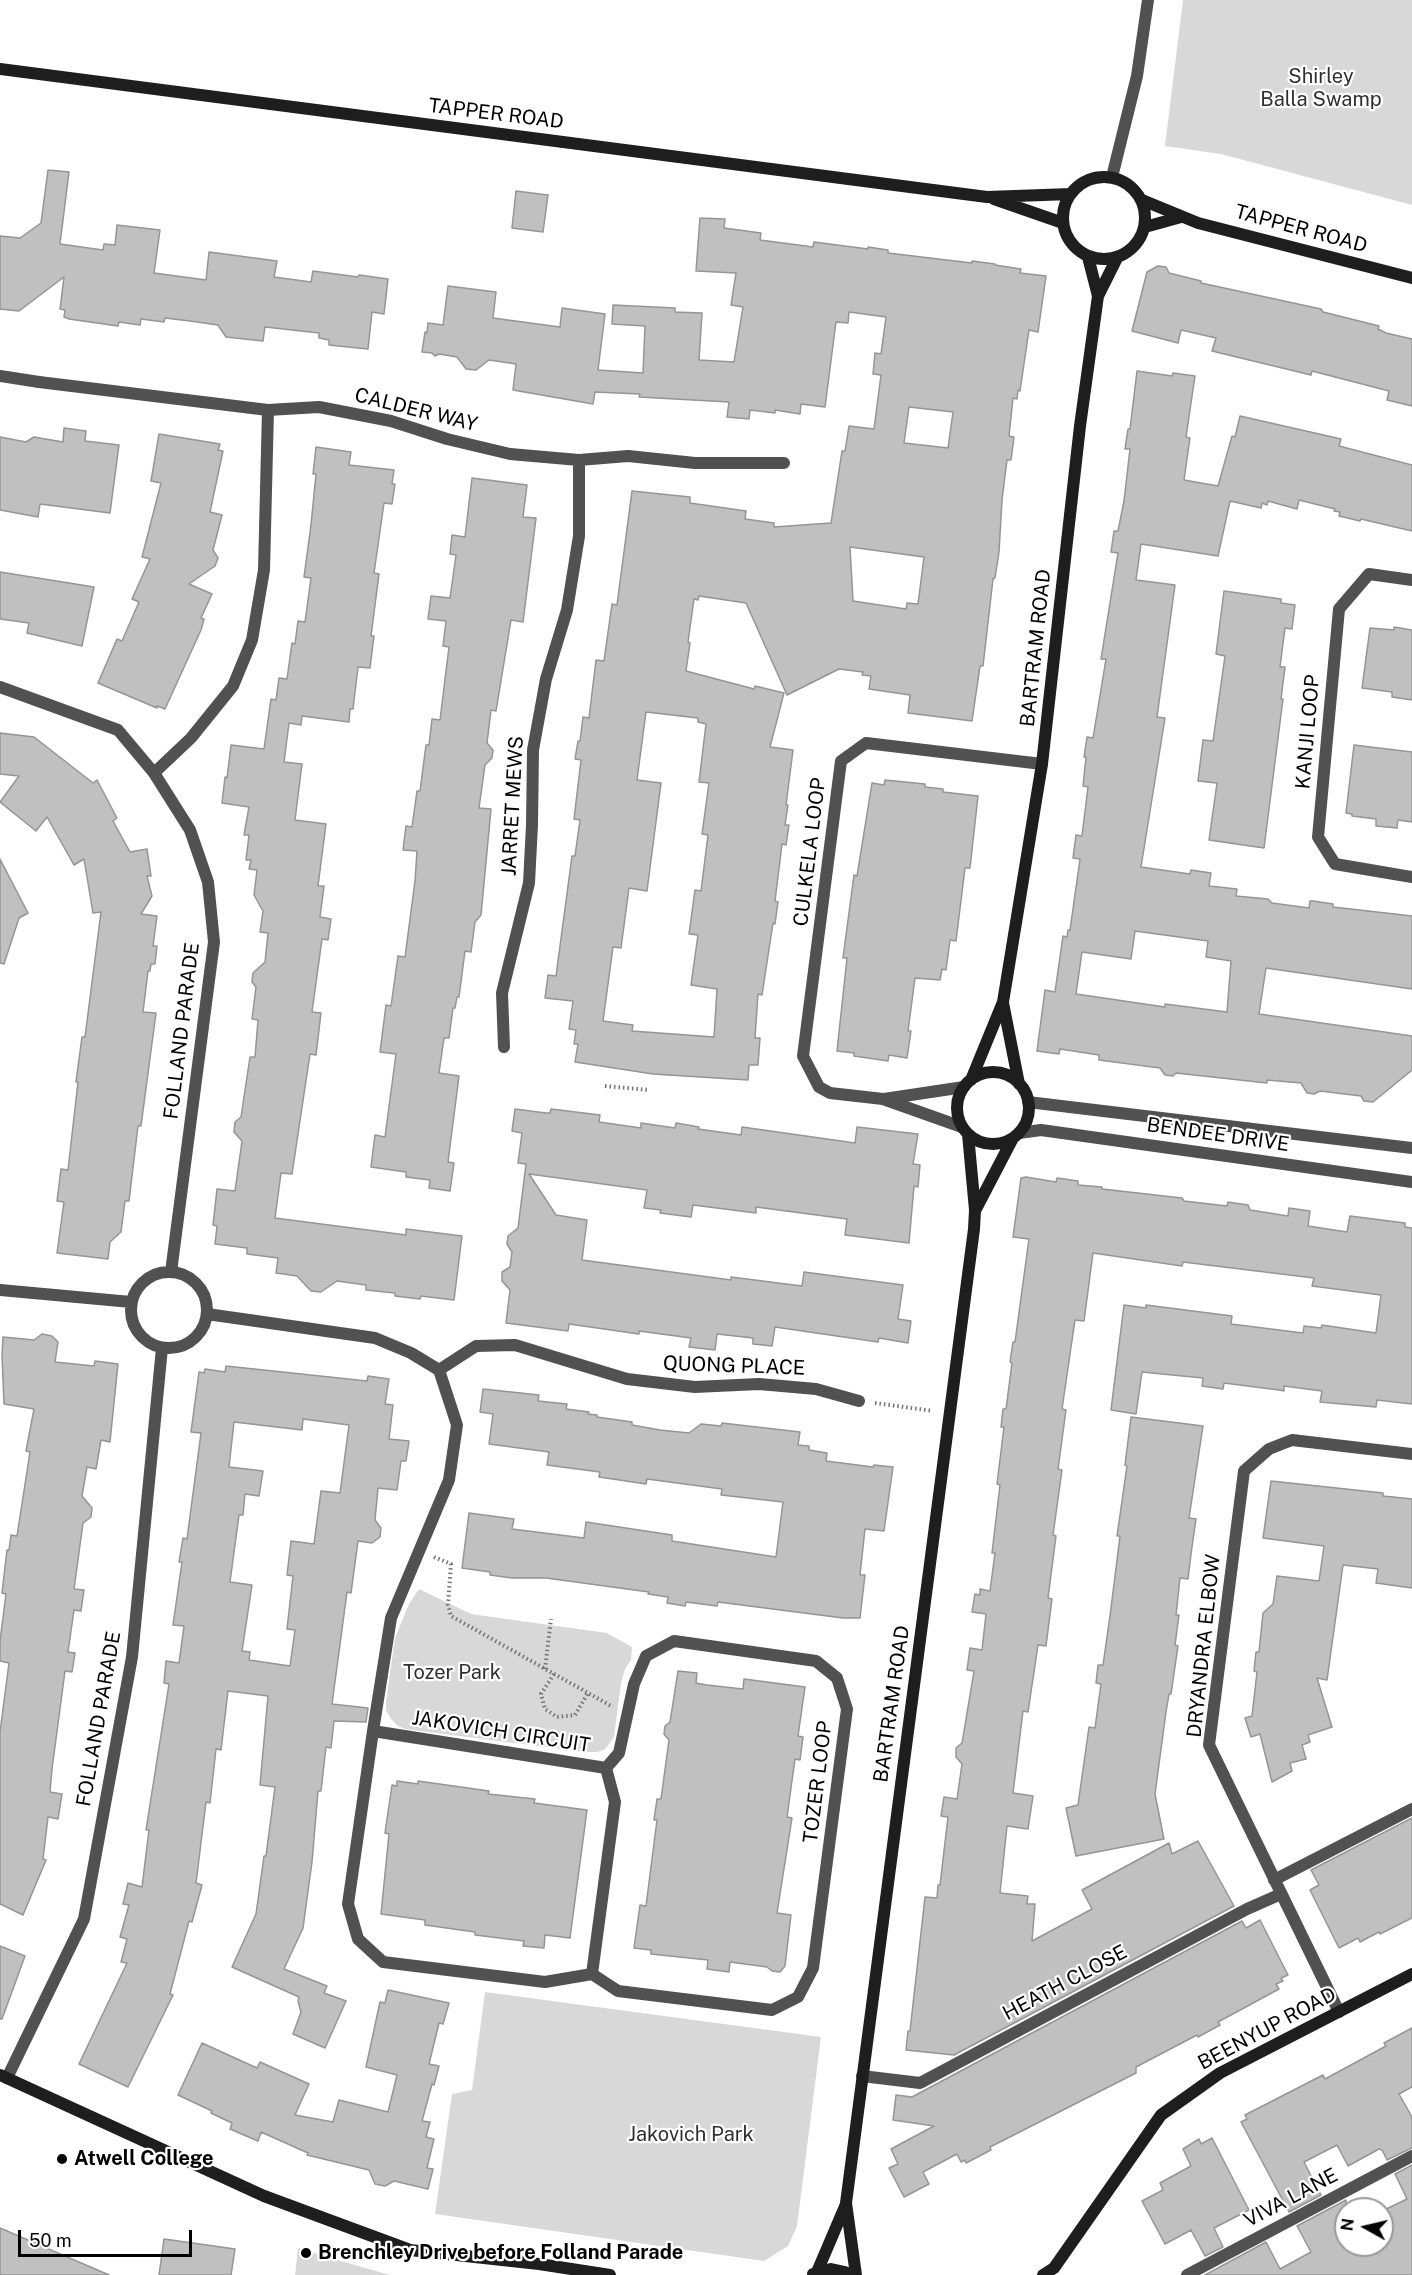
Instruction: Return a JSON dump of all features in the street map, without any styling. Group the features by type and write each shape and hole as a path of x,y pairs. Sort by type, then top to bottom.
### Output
{"street":[{"path":"1112,177 1137,76 1148,0"},
{"name":"TAPPER ROAD","path":"0,69 987,197 1071,194"},
{"path":"1096,177 1112,177 1124,182 1134,189 1142,200 1145,226 1140,240 1130,251 1117,258 1103,260 1088,257 1076,249 1067,237 1063,223 1064,208 1071,194 1082,183 1096,177"},
{"name":"TAPPER ROAD","path":"987,197 1063,223"},
{"name":"TAPPER ROAD","path":"1142,200 1181,217 1412,278"},
{"name":"TAPPER ROAD","path":"1145,226 1181,217"},
{"name":"BARTRAM ROAD","path":"1088,257 1098,296"},
{"name":"BARTRAM ROAD","path":"968,1083 1003,1002 1042,764 1080,426 1098,296 1117,258"},
{"name":"CALDER WAY","path":"0,376 268,410 319,407 391,421 447,439 510,454 579,460 628,456 695,463 784,463"},
{"path":"154,773 191,738 232,686 252,640 264,570 268,410"},
{"name":"JARRET MEWS","path":"504,1047 502,993 529,883 533,750 546,679 567,610 579,536 579,460"},
{"name":"KANJI LOOP","path":"1412,580 1370,574 1340,609 1318,837 1335,864 1412,877"},
{"name":"FOLLAND PARADE","path":"0,687 118,730 154,773 190,830 208,882 214,942 171,1272"},
{"name":"CULKELA LOOP","path":"965,1131 883,1099 830,1093 819,1087 803,1056 841,761 866,743 1042,764"},
{"name":"BARTRAM ROAD","path":"1003,1002 1019,1084"},
{"path":"1001,1073 1019,1084 1028,1102 1028,1113 1016,1135 1001,1143 989,1144 978,1141 965,1131 957,1112 960,1095 968,1083 980,1075 1001,1073"},
{"name":"CULKELA LOOP","path":"883,1099 968,1083"},
{"name":"BENDEE DRIVE","path":"1028,1102 1412,1148"},
{"name":"BENDEE DRIVE","path":"1016,1135 1041,1130 1412,1182"},
{"name":"BARTRAM ROAD","path":"856,2275 846,2203 975,1210 965,1131"},
{"name":"BARTRAM ROAD","path":"975,1210 1016,1135"},
{"path":"162,1272 179,1272 192,1278 201,1288 206,1300 206,1322 199,1334 189,1343 176,1348 153,1346 142,1338 134,1327 130,1314 131,1302 139,1285 149,1276 162,1272"},
{"path":"0,1290 131,1302"},
{"path":"207,1314 375,1338 411,1353 439,1370 457,1425 449,1480 391,1618 348,1904 358,1939 383,1962 545,1982 592,1974"},
{"name":"QUONG PLACE","path":"439,1370 477,1346 515,1345 627,1379 695,1387 759,1384 816,1389 859,1401"},
{"name":"FOLLAND PARADE","path":"3,2076 84,1919 132,1657 162,1348"},
{"name":"DRYANDRA ELBOW","path":"1339,2012 1209,1744 1244,1471 1269,1449 1292,1440 1412,1454"},
{"name":"TOZER LOOP","path":"592,1974 618,1990 772,2010 798,1997 813,1968 848,1709 837,1678 816,1660 674,1641 646,1656 634,1684 619,1753 606,1768"},
{"name":"JAKOVICH CIRCUIT","path":"374,1731 606,1768 615,1802 592,1974"},
{"path":"1274,1880 1412,1809"},
{"name":"HEATH CLOSE","path":"862,2076 920,2083 1247,1909 1281,1894"},
{"name":"BEENYUP ROAD","path":"1043,2275 1054,2268 1161,2115 1220,2073 1412,1974"},
{"path":"3,2076 264,2196 410,2250 539,2264 610,2275"},
{"name":"VIVA LANE","path":"1187,2275 1412,2156"},
{"name":"BARTRAM ROAD","path":"815,2273 846,2203"},
{"path":"815,2273 831,2269 849,2275"}],"path":[{"path":"604,1086 649,1090"},
{"path":"859,1401 950,1413"},
{"path":"420,1550 451,1564 448,1605 451,1616 628,1715"},
{"path":"544,1669 552,1619"},
{"path":"554,1674 540,1694 545,1709 557,1717 575,1715 588,1693"}],"green space":[{"name":"Shirley Balla Swamp","path":"1183,0 1412,0 1412,205 1221,154 1165,146"},
{"name":"Tozer Park","path":"419,1589 471,1614 607,1633 632,1647 631,1660 625,1669 621,1683 614,1737 604,1750 585,1752 405,1729 398,1726 386,1710 395,1638 409,1604"},
{"name":"Jakovich Park","path":"485,1992 821,2037 797,2226 788,2246 764,2261 435,2214 452,2094 472,2090"},
{"path":"298,2248 341,2261 390,2275 295,2275"}],"building":[{"path":"48,170 69,172 60,244 103,250 104,244 115,245 117,225 160,230 154,273 206,280 209,252 277,261 274,277 311,282 313,271 388,279 384,314 372,312 368,349 329,345 329,340 319,338 319,333 265,327 263,341 226,337 218,325 165,318 164,322 141,319 140,325 119,322 118,326 69,319 64,317 65,310 60,309 64,277 19,311 0,309 0,236 20,238 41,223"},
{"path":"516,191 548,195 543,232 512,228"},
{"path":"700,218 725,219 724,228 761,233 760,240 813,247 814,242 868,249 868,247 888,250 888,253 995,264 1021,269 1020,273 1046,276 1038,332 1029,330 1020,391 1018,390 1017,399 1013,398 1009,436 1014,437 1011,460 1007,460 999,552 993,579 983,666 980,666 972,721 908,713 910,695 869,689 871,676 862,675 863,672 839,669 787,695 746,603 699,596 698,600 694,599 686,671 754,689 755,686 784,693 770,747 793,750 786,805 788,805 785,825 789,825 786,845 782,844 775,901 778,902 775,924 773,923 762,995 758,994 755,1038 760,1038 758,1065 749,1065 748,1080 653,1074 575,1062 578,1044 574,1044 576,1030 569,1029 573,1001 545,998 548,975 556,976 572,856 575,856 580,820 574,819 581,760 575,759 578,741 580,741 583,717 589,718 596,660 604,661 612,604 617,605 632,491 690,497 690,503 746,511 745,519 774,523 774,527 831,523 842,451 845,451 849,426 874,429 881,375 873,374 875,353 881,354 886,317 849,312 848,323 836,322 825,407 801,404 800,414 775,410 775,413 750,410 749,419 727,417 729,402 595,392 593,404 513,390 516,364 489,360 476,370 466,369 457,357 439,354 435,356 432,353 422,352 428,323 443,325 448,286 496,292 493,318 560,327 562,308 605,314 598,370 643,373 645,326 612,324 613,305 675,308 675,312 702,313 699,360 734,362 743,307 731,305 736,273 696,271","holes":["909,407 953,412 948,448 904,443","850,547 924,557 918,604 907,603 906,609 853,601","646,712 698,718 698,722 706,724 699,782 709,783 702,834 708,835 701,891 695,890 689,934 698,935 691,985 717,989 714,1037 632,1031 633,1025 603,1021 613,947 621,948 629,888 647,891 661,783 637,780"]},
{"path":"1158,266 1166,267 1169,273 1201,281 1201,283 1321,309 1323,312 1379,326 1378,329 1386,333 1412,339 1412,406 1387,400 1389,391 1312,371 1311,375 1212,351 1216,338 1181,330 1178,343 1132,331 1147,272"},
{"path":"1137,371 1172,376 1173,373 1195,376 1186,437 1190,438 1184,480 1218,486 1240,416 1341,439 1339,446 1412,465 1412,531 1339,516 1340,512 1334,511 1335,509 1299,500 1297,509 1268,501 1267,505 1262,503 1261,508 1230,501 1218,556 1141,544 1136,580 1175,585 1157,717 1165,718 1141,867 1190,874 1191,870 1211,873 1209,886 1237,889 1236,896 1268,899 1272,903 1309,908 1310,901 1313,901 1333,904 1333,907 1412,916 1412,989 1266,968 1259,1014 1412,1036 1412,1070 1373,1102 1364,1101 1361,1096 1320,1091 1314,1094 1307,1093 1301,1083 1267,1080 1267,1083 1176,1073 1173,1076 1165,1075 1160,1068 1099,1060 1099,1055 1060,1049 1059,1054 1037,1051 1045,990 1055,992 1063,936 1067,937 1068,930 1070,930 1080,859 1073,858 1076,835 1082,836 1088,787 1083,786 1086,757 1084,757 1087,737 1093,738 1106,659 1101,659 1118,553 1111,552 1114,531 1118,531 1124,501 1130,449 1125,449 1128,429 1130,429","holes":["1135,931 1208,941 1206,957 1231,961 1227,1012 1165,1004 1165,1007 1076,994 1082,952 1131,959"]},
{"path":"64,428 86,431 85,441 119,445 110,513 40,504 38,517 0,510 0,437 26,442 34,437 63,442"},
{"path":"159,434 220,444 218,450 223,451 210,512 222,515 213,550 218,558 215,566 189,584 212,594 201,618 204,619 201,630 165,709 157,706 157,708 98,683 117,639 122,641 139,602 132,599 150,559 142,557 161,483 151,481"},
{"path":"316,447 351,452 349,465 394,470 392,484 395,484 392,504 384,503 374,573 379,574 371,636 374,636 370,668 358,667 353,709 350,709 349,722 302,716 301,725 289,723 284,762 302,764 295,820 326,824 318,886 324,886 320,917 331,919 328,940 322,939 312,1012 321,1013 316,1055 310,1054 292,1174 281,1173 275,1218 406,1235 406,1229 462,1236 454,1300 395,1296 395,1293 366,1290 366,1285 337,1281 321,1292 311,1291 297,1276 276,1273 278,1258 247,1254 247,1248 215,1244 217,1226 213,1225 217,1189 235,1191 242,1141 234,1132 235,1122 241,1117 250,1057 255,1057 258,1020 252,1019 256,987 252,982 253,973 265,962 268,933 260,932 263,911 254,895 257,870 249,869 251,860 246,860 249,835 244,835 249,807 222,803 225,777 227,778 231,745 264,749 271,699 276,700 279,678 287,679 298,621 305,622 311,578 304,577 316,474 313,474"},
{"path":"472,478 527,485 523,517 536,518 523,622 511,620 496,711 491,710 487,743 493,750 492,758 485,765 479,808 491,809 481,915 475,922 471,952 465,951 459,997 453,1008 449,1038 444,1038 439,1073 459,1076 448,1162 454,1163 450,1191 429,1188 430,1180 406,1177 406,1172 371,1167 375,1135 385,1137 396,1054 380,1052 386,1005 391,1006 398,956 405,957 415,881 417,851 403,850 406,826 412,827 432,719 440,720 449,647 443,646 446,621 428,619 431,596 450,598 456,555 450,554 452,535 465,537"},
{"path":"0,572 94,587 82,646 27,633 29,623 0,619"},
{"path":"1224,591 1281,599 1281,603 1295,605 1292,629 1285,628 1280,667 1285,667 1281,699 1283,699 1264,848 1209,840 1217,783 1198,781 1203,740 1213,741 1225,656 1216,654"},
{"path":"1394,627 1412,630 1412,700 1392,697 1392,692 1362,688 1370,628 1394,630"},
{"path":"0,733 34,737 93,783 97,780 117,818 113,821 130,852 147,849 151,876 147,876 152,896 141,914 157,916 153,946 157,946 155,964 151,964 150,971 148,971 143,1012 156,1013 129,1201 125,1201 121,1232 110,1242 108,1259 57,1253 64,1202 57,1201 61,1169 68,1170 78,1082 76,1082 82,1037 85,1037 101,912 93,913 84,859 74,865 47,817 36,831 0,802 19,776 0,774"},
{"path":"1354,745 1412,752 1412,822 1398,820 1397,828 1376,826 1376,819 1346,813"},
{"path":"885,780 925,784 925,787 943,789 943,792 978,796 970,868 965,868 956,941 950,940 946,970 942,969 940,980 915,978 907,1058 889,1055 888,1061 837,1051 847,958 843,958 854,875 857,876 872,783 884,785"},
{"path":"0,859 28,913 19,918 4,964 0,963"},
{"path":"515,1109 550,1113 551,1109 600,1115 599,1122 641,1128 641,1123 675,1128 676,1123 699,1127 698,1129 741,1135 742,1127 855,1143 857,1127 918,1134 913,1164 920,1165 918,1187 914,1186 909,1243 845,1235 847,1219 756,1207 756,1213 693,1205 691,1217 660,1213 661,1210 644,1208 647,1190 529,1174 556,1215 587,1220 582,1260 731,1280 731,1277 802,1286 804,1272 903,1285 898,1319 911,1321 908,1343 879,1338 878,1342 775,1327 772,1346 753,1344 753,1338 717,1334 715,1350 689,1347 691,1338 639,1331 639,1334 569,1324 568,1331 506,1323 510,1290 502,1281 502,1272 510,1267 512,1252 507,1244 508,1236 518,1228 526,1164 518,1163 522,1133 512,1131"},
{"path":"1021,1178 1056,1182 1057,1178 1078,1181 1078,1185 1182,1198 1184,1201 1227,1206 1228,1202 1248,1205 1250,1210 1288,1216 1289,1208 1310,1211 1308,1226 1347,1232 1350,1216 1405,1223 1405,1227 1412,1228 1412,1404 1377,1400 1376,1407 1320,1402 1322,1391 1284,1386 1284,1391 1224,1383 1223,1389 1202,1386 1203,1378 1142,1372 1136,1414 1111,1410 1124,1305 1146,1308 1146,1305 1232,1316 1231,1324 1303,1333 1304,1326 1321,1328 1322,1325 1376,1333 1381,1295 1312,1286 1314,1278 1183,1262 1182,1266 1093,1253 1084,1321 1075,1320 1062,1409 1066,1410 1058,1469 1062,1470 1053,1535 1056,1536 1048,1598 1052,1599 1046,1646 1038,1645 1028,1712 1023,1711 1013,1793 1033,1796 1028,1829 1007,1826 1000,1893 1028,1896 1027,1904 1035,1904 1032,1941 1092,1909 1082,1890 1169,1843 1172,1854 1198,1841 1234,1906 954,2055 906,2050 925,1897 937,1898 938,1885 940,1885 948,1817 941,1816 944,1797 957,1799 962,1764 956,1757 956,1748 962,1743 974,1671 967,1670 970,1648 982,1650 986,1614 972,1612 975,1594 980,1595 980,1589 990,1591 995,1553 992,1553 1004,1427 1001,1427 1003,1409 1006,1409 1012,1363 1010,1362 1013,1342 1015,1342 1029,1239 1013,1237"},
{"path":"42,1334 52,1336 58,1342 55,1362 94,1366 95,1361 118,1364 110,1442 101,1440 96,1469 87,1467 82,1496 92,1508 91,1517 83,1523 74,1589 84,1590 81,1611 74,1610 68,1652 75,1653 72,1672 65,1671 52,1769 50,1792 62,1794 58,1819 48,1817 43,1859 46,1860 23,1915 0,1904 0,1732 9,1663 0,1661 0,1641 6,1594 2,1593 7,1550 9,1550 11,1535 17,1536 30,1452 26,1451 34,1409 4,1404 2,1355 3,1337 34,1340"},
{"path":"226,1366 367,1381 368,1376 389,1379 385,1404 393,1405 389,1439 409,1441 406,1461 401,1461 397,1490 378,1488 375,1520 381,1528 380,1537 372,1543 358,1541 351,1593 347,1592 332,1704 368,1708 366,1722 334,1721 331,1748 326,1747 321,1791 318,1791 303,1928 284,1969 327,1986 324,1993 346,2001 325,2048 293,2034 301,2012 299,1997 232,1967 256,1914 275,1787 260,1785 268,1696 228,1691 221,1750 216,1749 210,1803 206,1802 196,1883 202,1885 192,1922 189,1921 170,1994 173,1995 128,2087 79,2064 127,1963 121,1962 127,1939 120,1937 129,1905 123,1904 128,1883 142,1887 149,1830 146,1830 169,1684 164,1683 166,1661 179,1663 184,1626 173,1625 182,1562 179,1562 183,1538 187,1539 201,1433 191,1432 199,1372 204,1373 205,1369 225,1372","holes":["303,1419 349,1425 340,1493 321,1491 314,1544 291,1541 287,1575 293,1576 287,1629 295,1630 290,1666 249,1660 250,1652 242,1651 252,1585 230,1582 239,1515 243,1515 245,1494 259,1496 263,1471 229,1467 234,1422 302,1430"]},
{"path":"483,1389 539,1395 538,1401 567,1404 566,1409 589,1412 588,1414 597,1415 597,1417 632,1422 632,1425 660,1430 689,1433 701,1424 721,1426 722,1423 800,1432 798,1445 809,1446 809,1450 827,1453 826,1461 893,1467 884,1531 865,1529 860,1575 865,1575 860,1618 843,1618 718,1602 717,1606 686,1602 685,1606 667,1603 668,1597 648,1594 649,1592 546,1578 512,1578 462,1568 469,1513 514,1519 512,1529 584,1538 586,1522 672,1535 672,1541 776,1557 783,1502 721,1495 722,1489 647,1479 646,1484 599,1477 600,1472 547,1465 549,1452 489,1444 493,1414 480,1412"},
{"path":"1131,1417 1203,1426 1189,1518 1196,1519 1188,1579 1180,1578 1175,1645 1178,1646 1155,1794 1164,1839 1076,1856 1066,1808 1078,1805 1089,1727 1095,1728 1101,1684 1096,1683 1098,1665 1103,1665 1110,1616"},
{"path":"1271,1481 1383,1493 1383,1496 1412,1499 1412,1588 1376,1583 1378,1569 1343,1565 1327,1680 1317,1678 1332,1727 1308,1735 1310,1742 1302,1745 1306,1759 1290,1763 1292,1771 1272,1782 1260,1734 1251,1737 1245,1718 1252,1716 1257,1672 1254,1671 1256,1652 1259,1652 1263,1613 1273,1604 1277,1576 1319,1581 1324,1546 1263,1538"},
{"path":"678,1671 697,1673 696,1683 707,1685 743,1689 744,1679 805,1687 798,1736 803,1737 800,1760 795,1759 787,1817 792,1818 777,1913 791,1915 785,1966 780,1972 772,1971 767,1967 730,1962 729,1972 707,1969 708,1960 651,1954 651,1950 634,1948 640,1905 646,1906 657,1820 654,1820 657,1799 661,1799 669,1740 664,1734 665,1726 670,1722"},
{"path":"397,1781 418,1784 418,1781 489,1791 488,1794 535,1799 534,1803 587,1810 570,1938 545,1935 544,1948 523,1946 524,1941 475,1935 475,1932 425,1925 425,1920 381,1914 389,1834 385,1833 392,1785 397,1786"},
{"path":"1412,1818 1412,1918 1380,1934 1379,1932 1360,1942 1358,1938 1339,1948 1310,1890 1319,1885 1311,1870"},
{"path":"1260,1920 1288,1975 1276,1984 1279,1989 1218,2022 1220,2025 1198,2037 1197,2035 1136,2067 1136,2073 990,2147 991,2150 966,2163 965,2160 961,2162 957,2154 923,2172 929,2184 904,2197 889,2168 898,2164 891,2149 934,2126 893,2120 896,2095 912,2097 1242,1921 1246,1928"},
{"path":"0,1946 25,1956 2,2019 0,2019"},
{"path":"388,1990 449,2003 443,2024 439,2023 429,2064 439,2066 422,2121 430,2122 426,2137 434,2139 427,2168 433,2169 428,2189 394,2181 385,2186 375,2184 369,2170 307,2155 308,2153 261,2132 258,2141 230,2129 232,2123 178,2095 202,2043 257,2068 260,2062 309,2084 295,2115 333,2122 339,2100 388,2112 397,2075 366,2067 380,2002 385,2003"},
{"path":"1412,2028 1412,2087 1399,2094 1412,2117 1412,2148 1387,2160 1382,2150 1379,2149 1348,2166 1337,2145 1304,2162 1321,2195 1289,2212 1241,2122 1247,2119 1245,2115 1323,2075 1325,2079 1386,2046 1384,2043"},
{"path":"1212,2138 1249,2210 1214,2228 1223,2247 1205,2256 1191,2230 1165,2244 1142,2201 1163,2190 1160,2183 1191,2166 1183,2149 1199,2139 1201,2144"},
{"path":"1412,2165 1412,2275 1205,2275 1266,2242 1280,2269 1311,2252 1297,2226 1334,2206 1334,2257 1394,2257 1394,2205 1407,2199 1395,2174"},
{"path":"0,2228 109,2275 0,2275"},
{"path":"164,2239 235,2249 231,2275 159,2275"}],"place":[{"name":"Atwell College","path":"62,2159"},
{"name":"Brenchley Drive before Folland Parade","path":"306,2253"}]}
